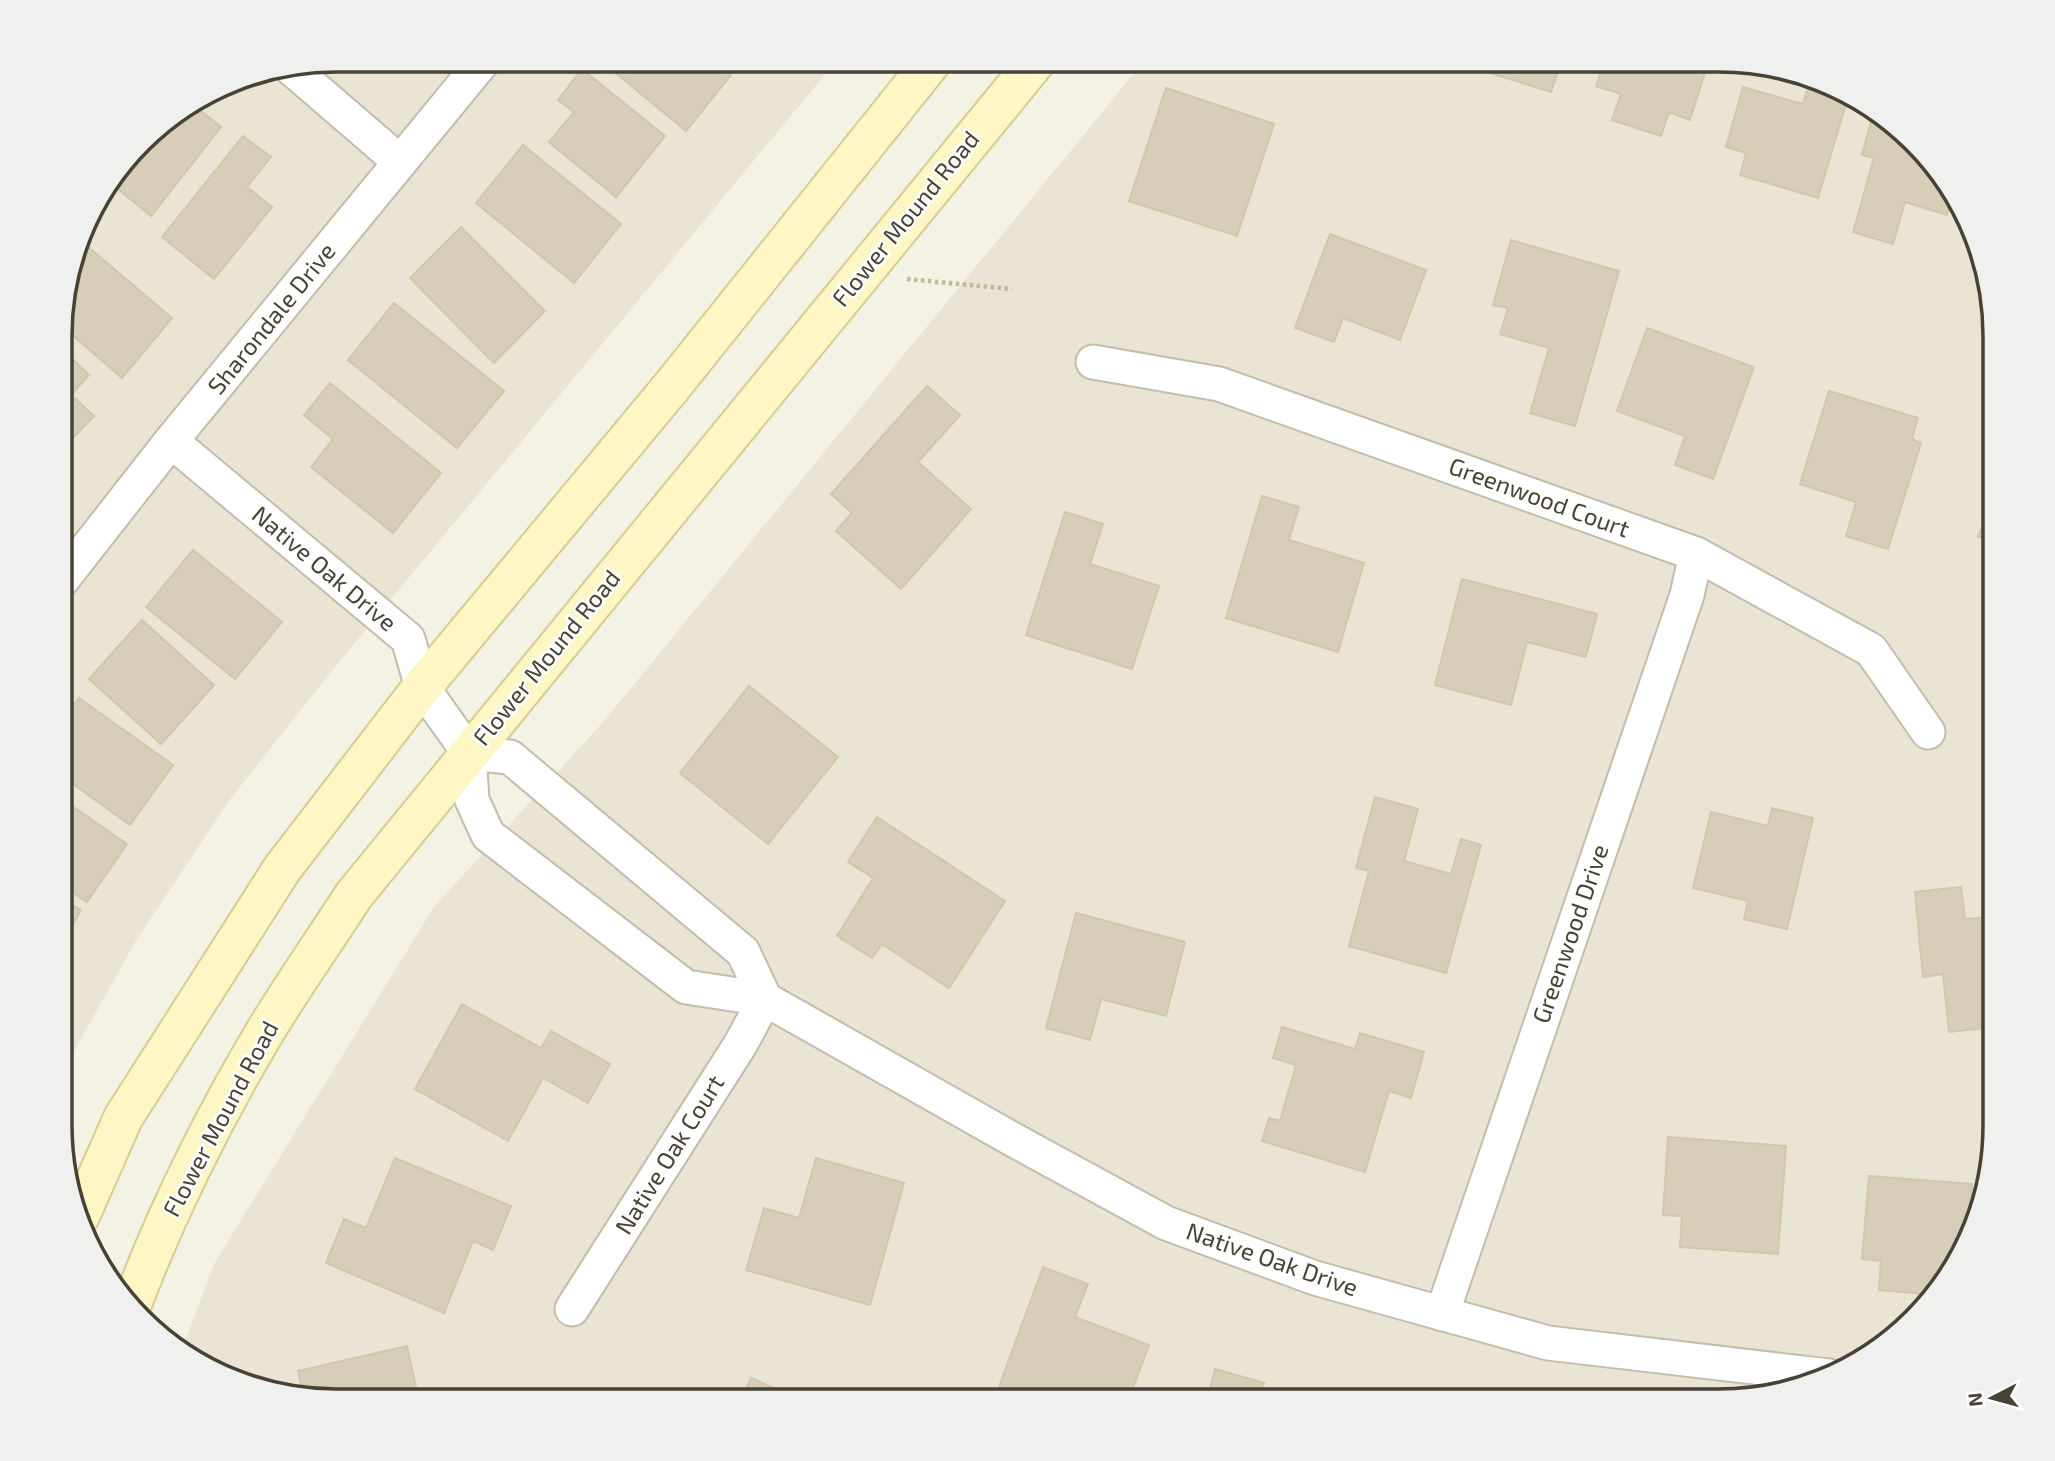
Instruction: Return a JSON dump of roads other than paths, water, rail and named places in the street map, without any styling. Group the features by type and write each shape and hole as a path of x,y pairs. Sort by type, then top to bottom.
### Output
{"main road":[{"path":"85,1206 123,1118 275,880 422,687 673,385 923,72"},
{"name":"Flower Mound Road","path":"135,1297 202,1144 266,1030 354,895 1027,72"}],"street":[{"name":"Sharondale Drive","path":"72,567 171,441 474,72"},
{"path":"298,74 400,162"},
{"name":"Greenwood Court","path":"1093,362 1219,384 1696,554 1871,650 1928,733"},
{"name":"Native Oak Drive","path":"171,441 408,639 422,687 469,753 472,800 488,835 686,988 765,999 1166,1223 1315,1278 1548,1343 1808,1374"},
{"name":"Greenwood Drive","path":"1442,1314 1687,595 1696,554"},
{"path":"469,753 510,757 743,952 765,999"},
{"name":"Native Oak Court","path":"572,1309 740,1045 765,999"}]}
